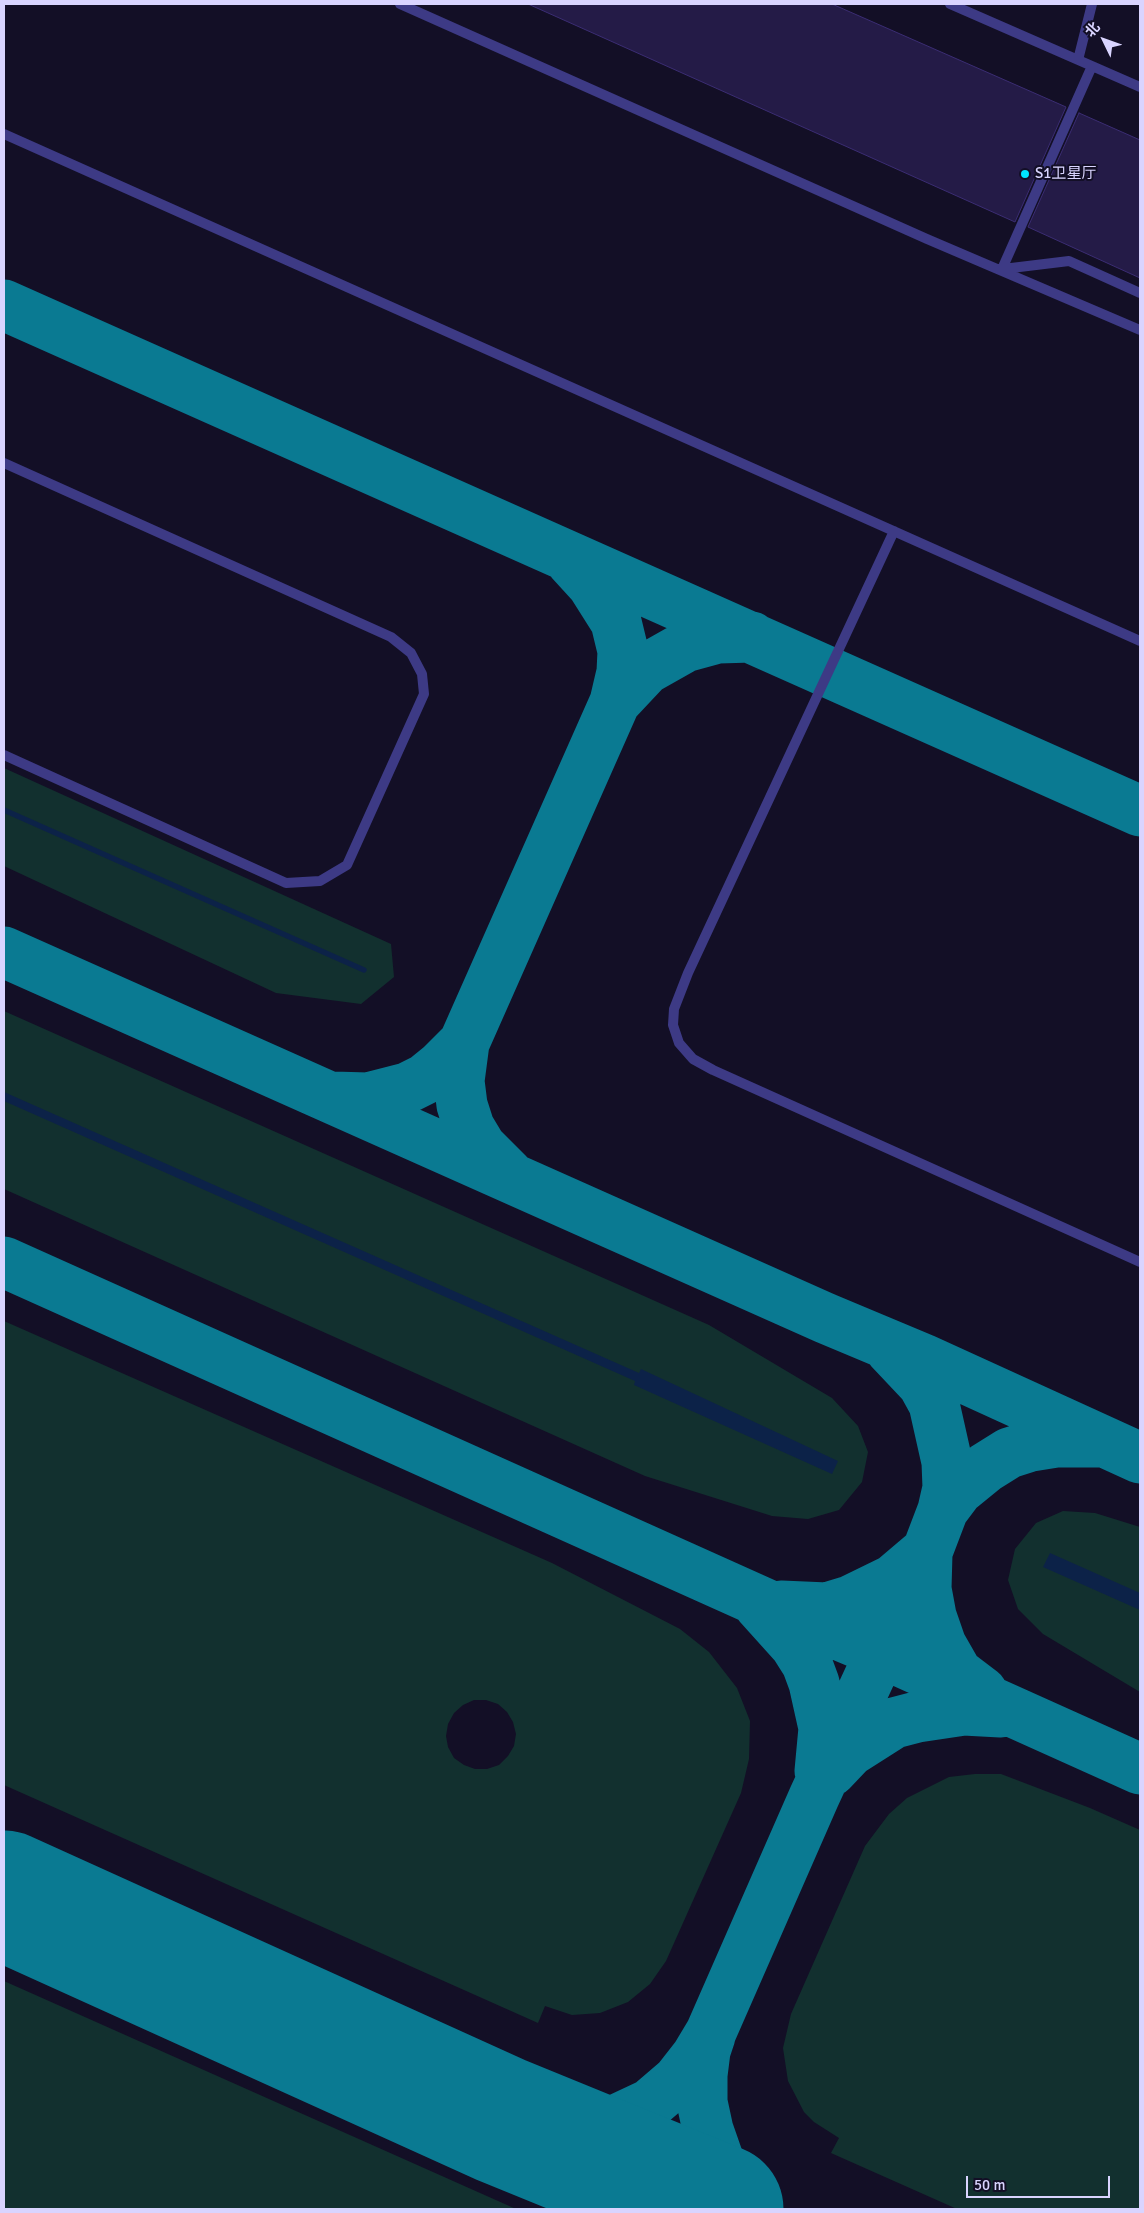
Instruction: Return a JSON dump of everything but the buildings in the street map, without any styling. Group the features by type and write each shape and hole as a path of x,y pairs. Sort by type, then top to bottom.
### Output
{"lane":[{"path":"400,4 918,234 1140,330"},
{"path":"950,4 1140,87"},
{"path":"1078,60 1092,4"},
{"path":"1002,270 1092,66"},
{"path":"4,134 1140,641"},
{"path":"1002,270 1069,262 1140,293"},
{"path":"4,463 391,637 411,653 422,674 424,694 347,865 320,881 286,883 4,755"},
{"path":"894,531 688,973 674,1008 673,1026 679,1043 693,1059 713,1070 1140,1262"}],"green space":[{"path":"4,768 391,944 394,977 361,1004 276,993 4,866"},
{"path":"4,1011 709,1325 832,1398 858,1426 868,1452 862,1482 839,1510 808,1519 772,1516 645,1476 4,1189"},
{"path":"4,1321 552,1563 680,1629 709,1652 737,1688 750,1721 749,1759 741,1793 666,1961 650,1984 628,2002 600,2013 572,2015 545,2006 538,2023 4,1785","holes":["474,1700 486,1700 498,1704 507,1712 513,1722 516,1734 514,1746 499,1765 487,1769 475,1769 464,1765 454,1758 448,1747 446,1736 448,1724 454,1713 463,1705"]},
{"path":"1063,1511 1095,1513 1140,1527 1140,1692 1043,1634 1018,1609 1008,1580 1015,1549 1036,1523"},
{"path":"1001,1774 1090,1808 1140,1830 1140,2209 957,2209 831,2153 839,2138 814,2122 804,2112 788,2081 783,2048 791,2014 865,1846 889,1814 907,1798 949,1777"},
{"path":"4,1981 516,2209 4,2209"}],"water":[{"path":"4,1092 639,1373 641,1369 838,1461 832,1474 634,1385 635,1381 4,1101"},
{"path":"1050,1553 1140,1593 1140,1610 1043,1567"}],"waterway":[{"path":"4,810 364,970"}],"taxiway":[{"path":"4,305 1140,811"},
{"path":"508,1174 481,1147 469,1127 462,1105 459,1081 464,1043 615,702 622,672 623,651 616,622 592,584 571,561"},
{"path":"615,702 646,669 685,647 718,638 752,637"},
{"path":"4,952 825,1318 923,1359 1140,1458"},
{"path":"333,1097 368,1098 407,1088 425,1079 464,1043"},
{"path":"4,1262 770,1606 880,1652 1140,1769"},
{"path":"890,1349 923,1384 934,1404 947,1462 948,1488 943,1510"},
{"path":"501,2120 556,2131 589,2127 618,2119 650,2104 678,2080 696,2057 711,2032 814,1797 927,1552 943,1510 958,1490 985,1468 1009,1453 1031,1446 1056,1442 1098,1442"},
{"path":"781,1606 827,1608 850,1601 893,1580 926,1552"},
{"path":"927,1553 926,1589 931,1616 941,1645 957,1673 982,1692"},
{"path":"759,1605 795,1645 807,1664 814,1683 824,1728 820,1771"},
{"path":"831,1771 850,1751 894,1723 917,1717 964,1710 1001,1712"},
{"path":"710,2036 705,2051 702,2075 702,2102 708,2130 723,2173 754,2209"}],"runway":[{"path":"4,1895 501,2120 719,2209"}],"place":[{"name":"S1卫星厅","path":"1025,174"}]}
